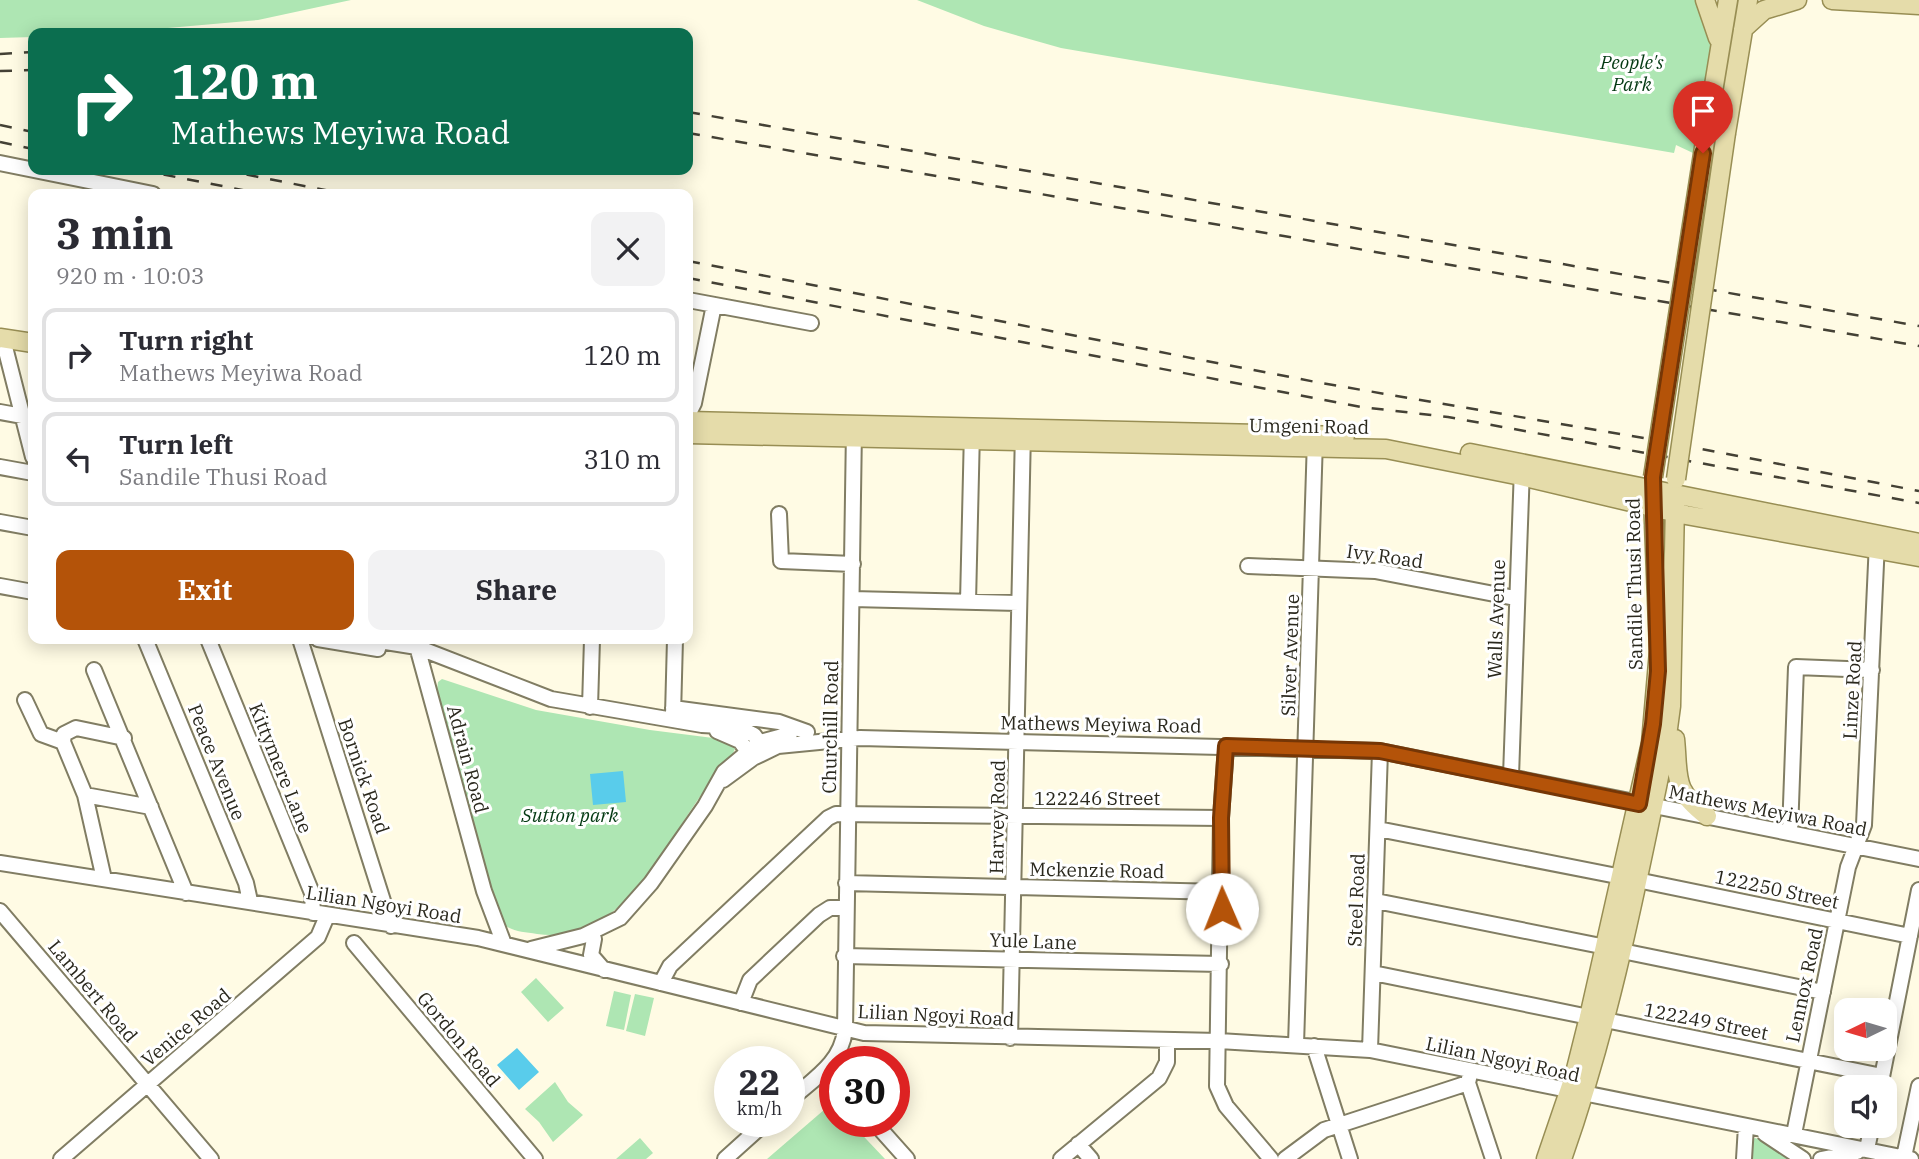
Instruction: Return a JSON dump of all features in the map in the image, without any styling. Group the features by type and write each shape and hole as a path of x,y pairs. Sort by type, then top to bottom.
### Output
{"main road":[{"path":"1705,0 1714,18 1721,48"},
{"name":"Sandile Thusi Road","path":"1646,806 1658,671 1653,483 1728,0"},
{"name":"Sandile Thusi Road","path":"1562,1159 1646,806 1671,715 1676,486 1726,133 1748,0"},
{"path":"1743,29 1764,9 1797,0"},
{"path":"1832,0 1919,5"},
{"path":"2,346 28,343"},
{"path":"2,346 28,354"},
{"name":"Umgeni Road","path":"693,421 854,432 1411,442 1522,470 1654,509 1877,542 1919,543"},
{"name":"Umgeni Road","path":"693,434 780,429"},
{"name":"Umgeni Road","path":"1522,470 1676,486 1877,542 1919,557"},
{"path":"1671,715 1679,786 1692,804 1707,816"},
{"name":"Sandile Thusi Road","path":"1546,1159 1577,1094"}],"street":[{"path":"0,163 28,169"},
{"path":"59,175 128,189"},
{"path":"693,301 811,323"},
{"path":"693,405 714,304"},
{"path":"2,346 28,417"},
{"path":"0,412 28,417"},
{"name":"Churchill Road","path":"845,1030 844,956 853,737 854,432"},
{"path":"968,602 972,433"},
{"name":"Harvey Road","path":"1010,1038 1017,817 1023,434"},
{"name":"Silver Avenue","path":"1296,1045 1315,440"},
{"path":"0,467 28,472"},
{"name":"Walls Avenue","path":"1511,776 1522,470"},
{"path":"779,514 781,561 853,564"},
{"path":"0,522 28,527"},
{"name":"Linze Road","path":"1856,846 1864,825 1877,542"},
{"name":"Ivy Road","path":"1248,566 1375,571 1516,598"},
{"path":"0,586 28,591"},
{"path":"852,599 1020,603"},
{"name":"Peace Avenue","path":"147,644 246,883 250,901"},
{"name":"Kittymere Lane","path":"210,644 320,915"},
{"name":"Bornick Road","path":"302,644 391,926"},
{"path":"369,644 420,649"},
{"path":"394,644 420,649 551,699 590,707 779,722 807,732"},
{"path":"590,707 592,644"},
{"path":"673,714 675,644"},
{"name":"Adrain Road","path":"420,649 484,891 503,944"},
{"path":"1790,832 1796,667 1872,670"},
{"path":"94,670 186,893"},
{"path":"25,701 41,734 64,742"},
{"path":"564,959 594,939 632,907 723,780 757,750 733,735 673,714"},
{"path":"104,879 85,795 64,742 64,734 76,728 124,738"},
{"name":"Mathews Meyiwa Road","path":"757,750 807,732 853,737 1380,751 1919,859"},
{"name":"Mathews Meyiwa Road","path":"757,750 799,742 853,737"},
{"path":"1226,746 1221,818 1219,1094 1271,1159"},
{"name":"Steel Road","path":"1370,1050 1380,751"},
{"path":"85,795 151,807"},
{"path":"662,983 670,966 828,818 848,812"},
{"name":"122246 Street","path":"848,812 1017,817 1221,818"},
{"name":"122250 Street","path":"1378,829 1910,936"},
{"name":"Lennox Road","path":"1794,1134 1837,921 1856,846"},
{"name":"Lilian Ngoyi Road","path":"0,863 478,938 845,1030 1010,1038 1219,1041 1370,1050 1469,1078 1577,1094 1907,1158"},
{"name":"Mckenzie Road","path":"846,883 1221,892"},
{"path":"1882,1075 1919,890"},
{"name":"Adrain Road","path":"478,938 486,920 484,891"},
{"path":"1376,901 1823,992"},
{"path":"741,1003 750,980 819,915 830,908 846,908"},
{"name":"Lambert Road","path":"0,911 211,1159"},
{"name":"Venice Road","path":"61,1159 318,937 320,915"},
{"path":"529,950 573,940 611,924"},
{"path":"594,939 591,955 604,970"},
{"name":"Gordon Road","path":"354,943 535,1159"},
{"name":"Yule Lane","path":"844,956 1221,964"},
{"name":"122249 Street","path":"1373,973 1808,1061 1859,1075"},
{"path":"842,1046 845,1030"},
{"path":"1061,1159 1159,1077 1167,1062 1167,1040"},
{"path":"1314,1046 1350,1159"},
{"path":"1285,1159 1314,1135 1469,1078 1493,1159"},
{"path":"1907,1158 1919,1086"},
{"path":"1744,1159 1750,1127"},
{"name":"Lilian Ngoyi Road","path":"1750,1127 1803,1159"},
{"path":"725,1159 749,1137"},
{"path":"887,1137 907,1159"},
{"path":"1821,1159 1839,1153 1871,1150 1871,1138"},
{"path":"1078,1144 1091,1159"}],"green space":[{"path":"0,0 351,0 258,20 168,28 28,28 28,37 0,38"},
{"name":"People's Park","path":"917,0 1700,0 1713,33 1693,153 1676,145 1674,153 1061,48 984,26"},
{"name":"Sutton park","path":"442,679 536,710 650,730 729,740 736,745 729,760 702,794 651,870 613,912 590,926 565,934 518,931 502,923 436,697 438,682"},
{"path":"536,978 564,1008 548,1022 521,992"},
{"path":"614,991 631,995 624,1030 606,1026"},
{"path":"635,994 654,998 645,1036 626,1031"},
{"path":"555,1082 568,1102 583,1115 553,1142 539,1122 525,1109"},
{"path":"819,1114 819,1137 864,1137 885,1159 767,1159 793,1137 805,1137 805,1126"},
{"path":"640,1138 653,1153 646,1159 616,1159"},
{"path":"1755,1138 1771,1143 1796,1159 1752,1159 1752,1140"}],"water":[{"path":"623,771 626,802 593,805 590,774"},
{"path":"517,1048 539,1072 519,1090 497,1065"}],"railway":[{"path":"0,54 28,52"},
{"path":"0,71 28,70"},
{"path":"693,113 1919,326"},
{"path":"0,125 28,131"},
{"path":"693,134 1919,346"},
{"path":"0,142 28,148"},
{"path":"166,175 237,189"},
{"path":"248,175 320,189"},
{"path":"693,262 1321,383 1655,440 1919,491"},
{"path":"693,279 1361,407 1448,417 1919,503"}],"route":[{"path":"1222,909 1221,818 1226,746 1380,751 1639,804 1651,743 1658,671 1659,619 1653,477 1703,153"}]}
